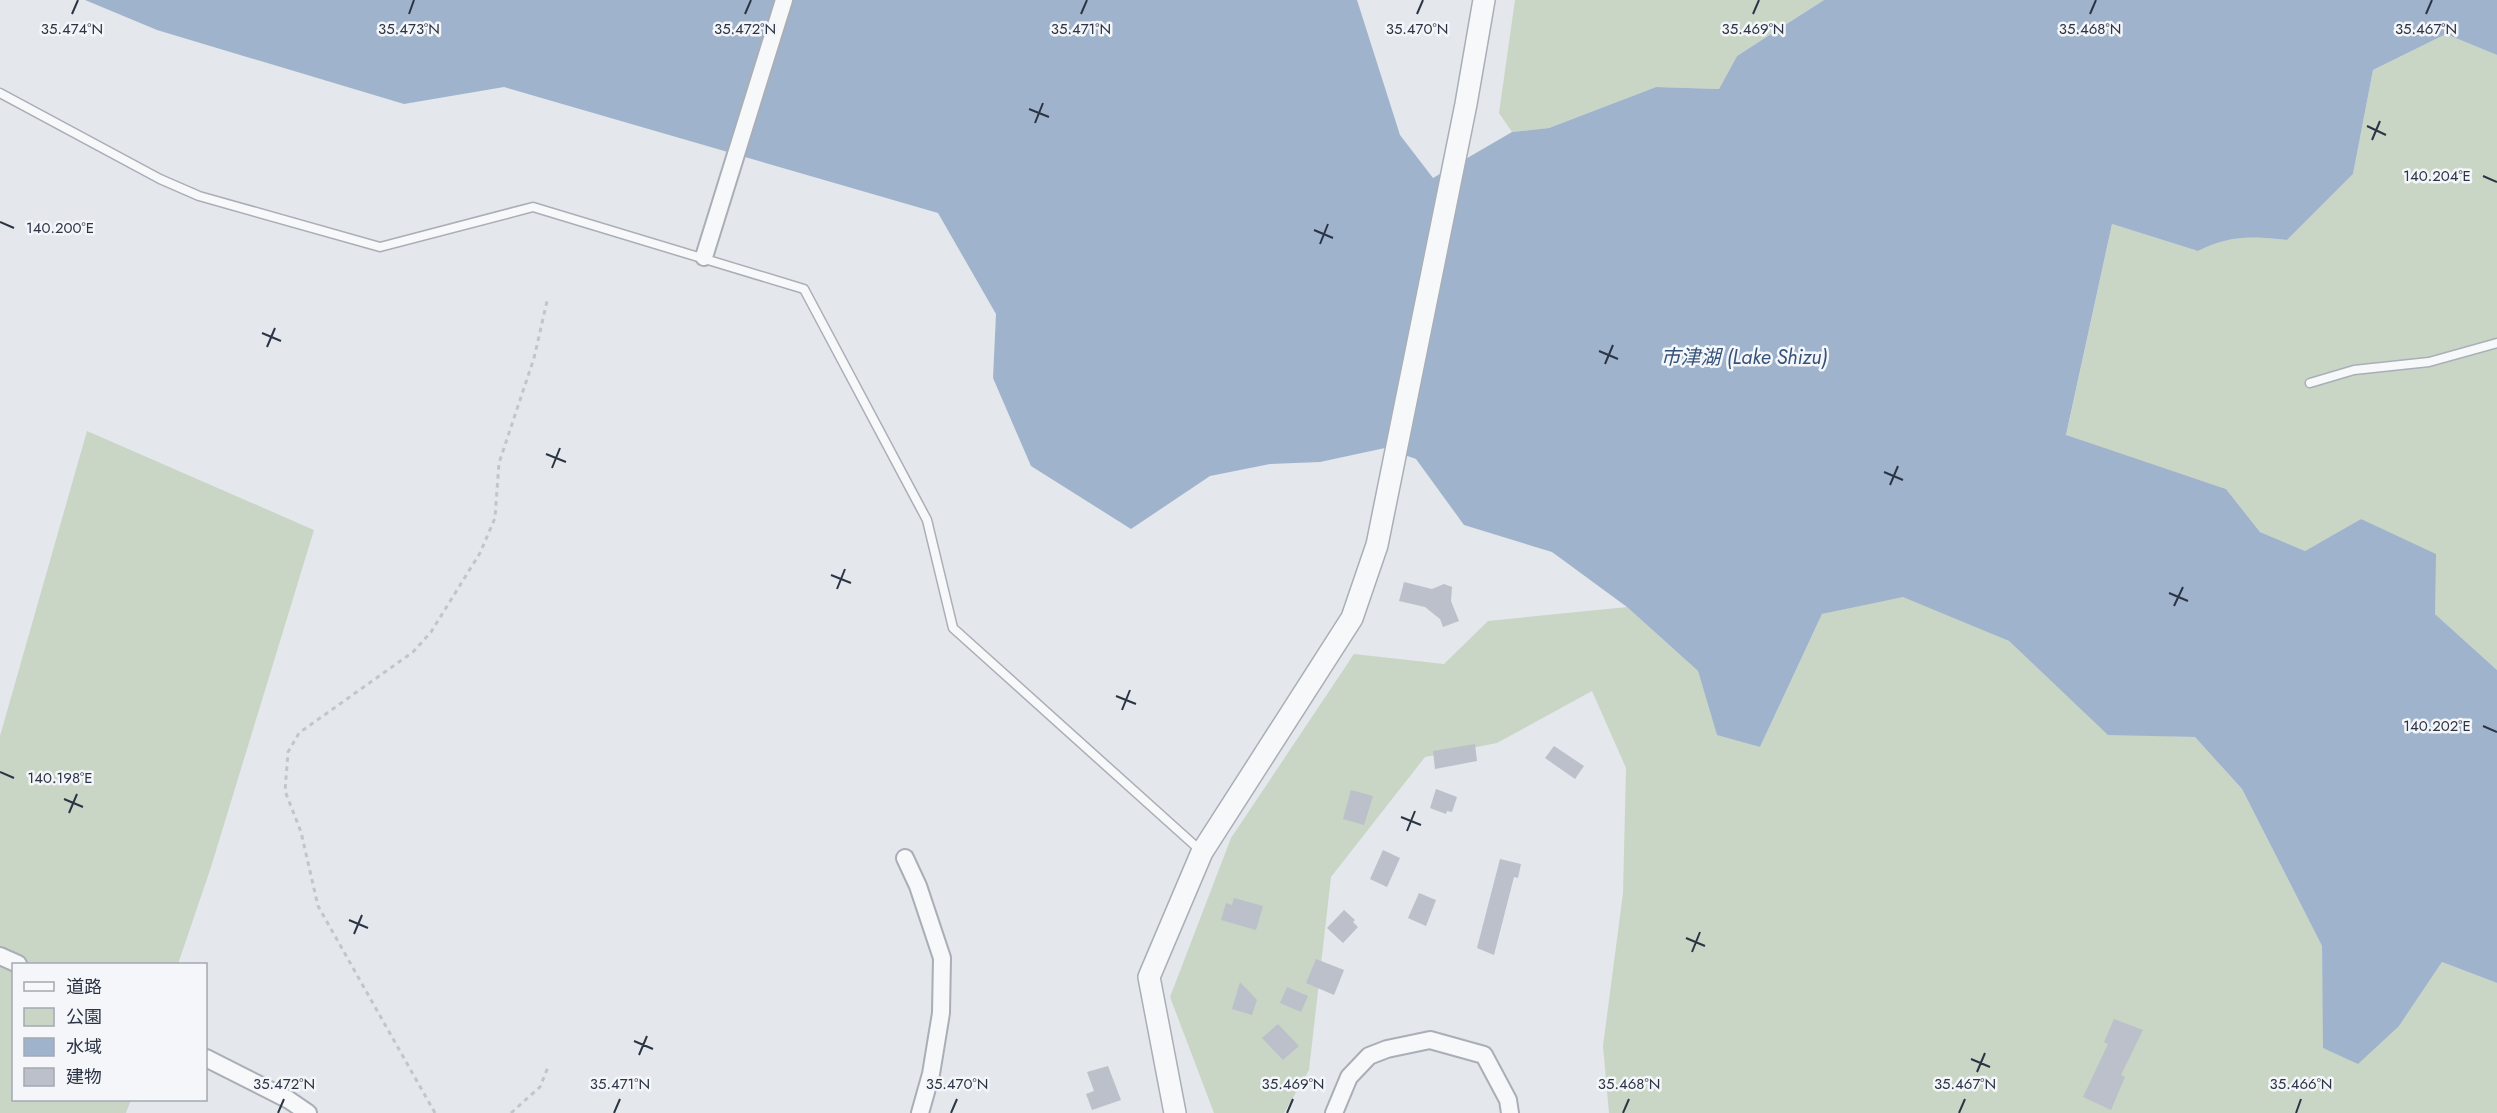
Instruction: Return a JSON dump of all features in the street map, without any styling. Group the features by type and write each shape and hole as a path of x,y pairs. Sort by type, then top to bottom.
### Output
{"street":[{"path":"704,257 784,0"},
{"path":"1175,1113 1149,977 1202,852 1352,618 1377,545 1466,104 1484,0"},
{"path":"905,858 918,886 942,958 941,1013 931,1074 920,1113"},
{"path":"0,956 16,963"},
{"path":"1334,1113 1349,1077 1369,1056 1387,1049 1430,1040 1484,1054 1508,1100 1510,1113"},
{"path":"207,1058 290,1100 308,1113"}],"lane":[{"path":"0,93 160,179 200,196 380,247 533,207 804,289 927,520 953,628 1202,852"},
{"path":"2310,383 2354,370 2429,362 2497,343"}],"path":[{"path":"435,1113 318,906 307,853 285,791 288,752 299,733 413,652 431,632 480,553 495,518 499,463 534,358 547,301"},
{"path":"511,1113 540,1087 548,1067"}],"green space":[{"path":"1515,0 1824,0 1737,56 1719,89 1656,87 1549,128 1512,132 1499,113"},
{"path":"2446,34 2497,55 2497,670 2435,614 2361,519 2305,551 2260,532 2226,489 2066,436 2112,224 2198,251 2231,239 2287,240 2353,174 2373,70"},
{"path":"87,431 314,530 211,867 178,963 12,963 12,1101 131,1101 126,1113 0,1113 0,736"},
{"path":"1903,596 2009,641 2108,734 2195,737 2242,789 2322,946 2324,1049 2399,1026 2442,962 2497,983 2497,1113 1609,1113 1603,1046 1623,893 1626,768 1592,691 1497,743 1425,757 1331,877 1309,1070 1284,1113 1214,1113 1170,997 1231,838 1354,654 1444,664 1488,621 1627,607 1698,671 1717,734 1760,747 1822,614"}],"water":[{"name":"市津湖 (Lake Shizu)","path":"85,0 1357,0 1400,135 1433,178 1512,132 1549,128 1656,87 1719,89 1737,56 1824,0 2497,0 2497,55 2446,34 2373,70 2353,174 2287,240 2231,239 2198,251 2112,224 2066,435 2226,489 2260,532 2305,551 2361,519 2436,554 2435,614 2497,670 2497,983 2442,962 2399,1026 2358,1064 2323,1048 2322,946 2242,789 2195,737 2108,735 2009,641 1903,597 1822,614 1760,747 1717,735 1698,671 1627,607 1552,552 1464,525 1416,459 1385,448 1320,462 1270,464 1210,476 1131,529 1031,466 993,378 996,314 938,213 504,87 404,104 157,30"}],"building":[{"path":"1404,582 1432,589 1444,584 1452,587 1451,601 1459,621 1443,627 1440,619 1425,607 1399,601"},
{"path":"1475,744 1477,761 1435,769 1433,751"},
{"path":"1554,746 1584,766 1575,779 1545,758"},
{"path":"1436,789 1457,797 1452,812 1447,811 1446,814 1430,808"},
{"path":"1351,790 1373,796 1364,825 1343,819"},
{"path":"1383,850 1400,858 1387,887 1370,879"},
{"path":"1500,859 1521,864 1518,878 1514,877 1494,955 1477,948"},
{"path":"1419,893 1436,900 1426,926 1408,918"},
{"path":"1234,898 1263,906 1256,930 1221,920 1226,903 1232,905"},
{"path":"1344,910 1355,920 1353,922 1358,927 1343,943 1327,928"},
{"path":"1316,959 1344,970 1334,995 1306,983"},
{"path":"1240,982 1257,1000 1252,1015 1232,1009"},
{"path":"1287,987 1308,996 1301,1012 1280,1003"},
{"path":"2114,1019 2143,1030 2121,1075 2125,1077 2111,1110 2083,1097 2108,1044 2104,1042"},
{"path":"1278,1024 1299,1046 1283,1060 1262,1038"},
{"path":"1108,1066 1121,1100 1092,1110 1086,1094 1094,1091 1087,1072"}]}
